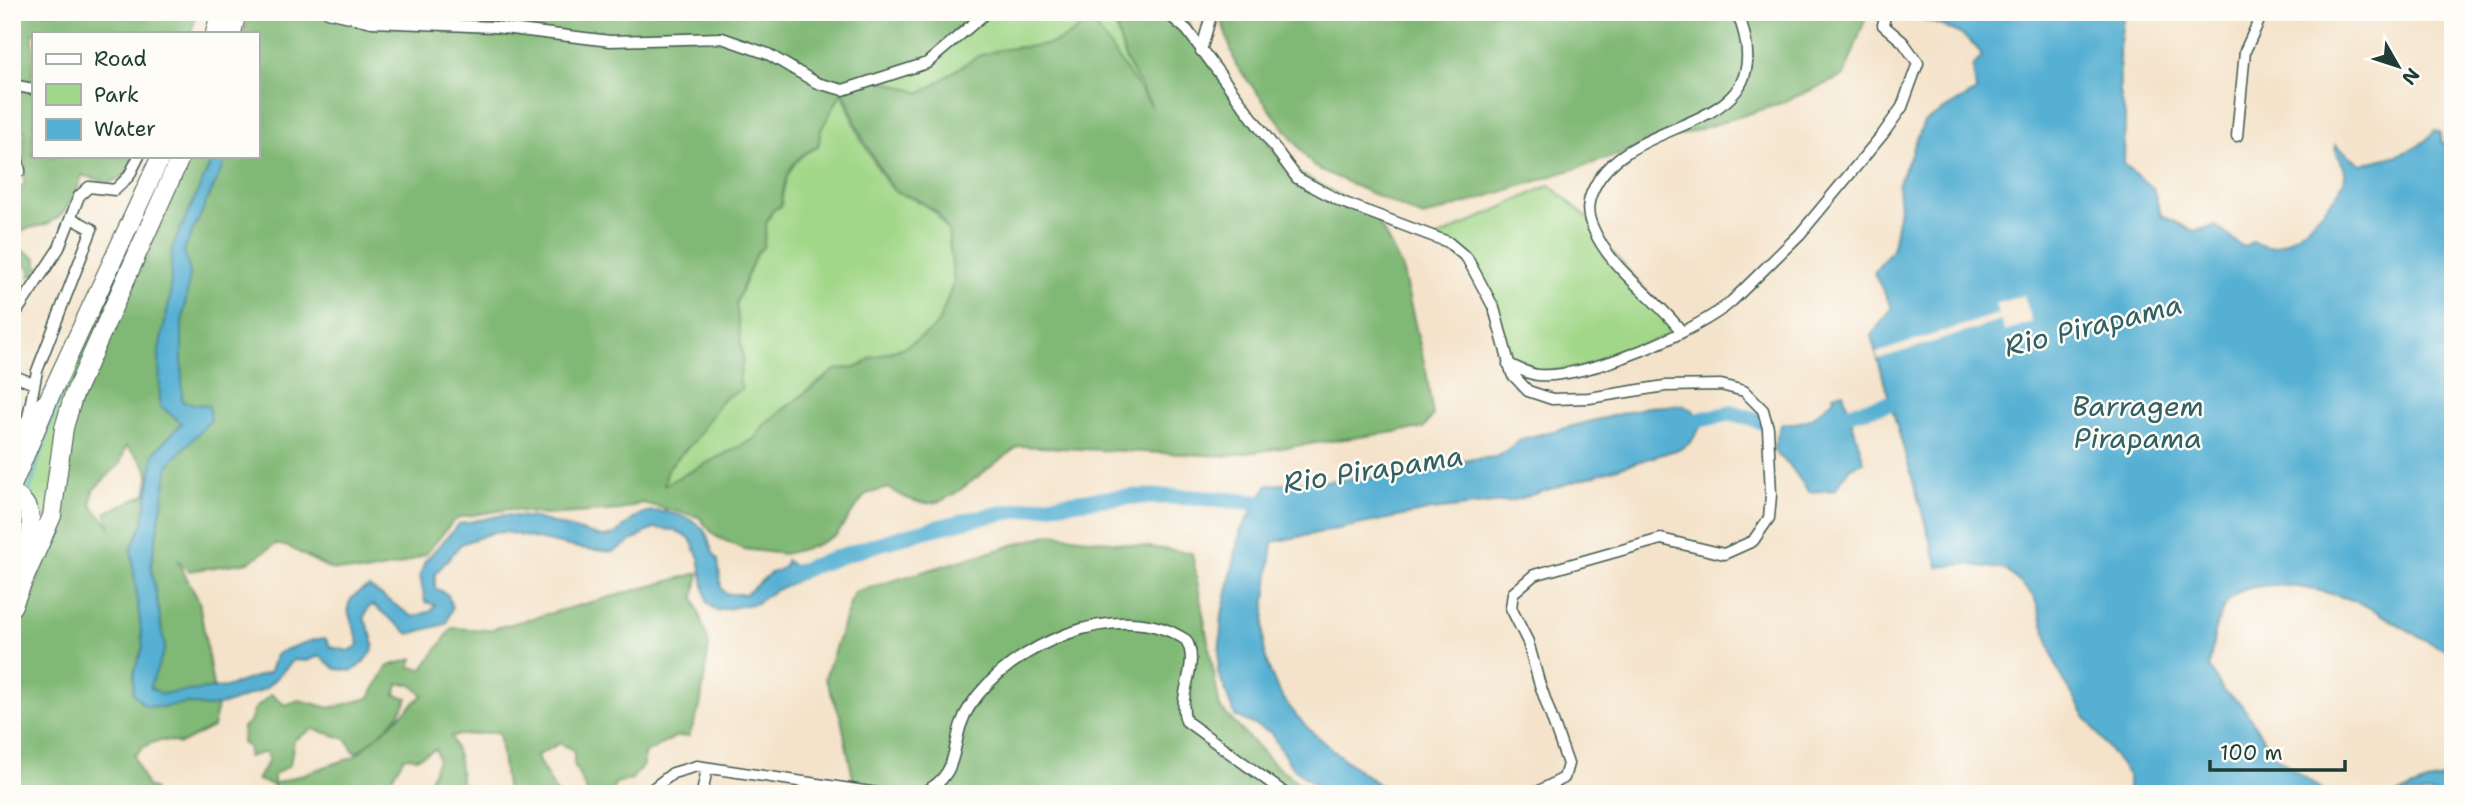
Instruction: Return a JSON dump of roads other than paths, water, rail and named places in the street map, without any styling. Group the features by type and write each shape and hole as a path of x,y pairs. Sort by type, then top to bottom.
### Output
{"highway":[{"path":"215,32 220,12"},
{"path":"232,32 237,12"},
{"path":"12,486 50,396 160,158"},
{"path":"16,598 52,516 64,428 73,397 180,158"},
{"path":"12,494 24,503 31,522 31,538 16,598"}],"main road":[{"path":"16,438 50,396"}],"street":[{"path":"328,12 372,22 494,27 610,41 722,38 768,54 817,83 843,90 927,63 987,12"},
{"path":"1166,12 1187,30 1297,178 1342,202 1448,243 1467,258 1494,308 1508,364 1515,380 1528,391 1552,399 1589,398 1688,384 1737,387 1756,402 1766,417 1769,519 1753,541 1724,554 1661,539 1534,575 1516,588 1510,601 1511,608 1528,642 1568,764 1564,778 1541,790"},
{"path":"1201,51 1212,12"},
{"path":"1682,332 1664,309 1638,288 1610,258 1593,229 1587,211 1589,198 1601,171 1630,149 1703,118 1732,99 1746,73 1745,31 1737,12"},
{"path":"1508,364 1539,375 1581,369 1621,357 1717,315 1800,234 1902,107 1918,63 1903,42 1883,25 1886,12"},
{"path":"2237,136 2245,51 2263,12"},
{"path":"2416,12 2440,12"},
{"path":"12,85 32,89"},
{"path":"12,130 20,171 12,170"},
{"path":"12,319 59,248 84,191 95,186 115,190 132,170 138,158"},
{"path":"16,438 92,229 71,218"},
{"path":"12,375 34,384"},
{"path":"920,794 937,785 951,768 963,718 977,695 1001,670 1040,644 1091,628 1131,623 1167,630 1186,640 1191,658 1183,706 1186,721 1286,794"},
{"path":"646,794 681,768 707,768 804,788 884,794"},
{"path":"705,793 707,768"}],"water":[{"name":"Barragem Pirapama","path":"2124,12 2119,49 2120,92 2125,116 2124,164 2153,188 2161,215 2193,231 2216,226 2243,247 2252,242 2267,247 2277,246 2300,232 2333,200 2345,175 2335,145 2361,164 2412,149 2429,138 2435,130 2440,132 2441,142 2453,153 2453,653 2355,601 2319,591 2280,585 2246,589 2233,596 2222,610 2214,639 2209,667 2224,691 2241,704 2275,756 2328,794 2128,794 2128,775 2086,718 2057,668 2034,596 2006,570 1966,564 1938,567 1871,336 1892,308 1874,273 1893,247 1900,208 1898,185 1924,122 1976,91 1973,66 1982,57 1977,48 1960,34 1907,14"},
{"path":"213,158 225,158 222,169 184,250 190,273 182,325 182,402 209,406 211,420 169,464 151,566 165,648 150,687 161,694 226,687 270,672 278,653 317,639 325,638 331,647 349,651 359,645 349,612 351,599 369,587 413,617 431,611 435,605 425,602 420,575 425,561 459,524 504,515 535,518 602,537 618,532 645,512 671,513 688,519 704,530 718,560 721,588 726,594 746,594 769,574 785,567 786,560 796,568 802,578 772,592 757,603 716,611 707,602 699,558 690,538 673,530 654,528 613,552 578,548 505,532 491,533 461,544 435,574 435,588 448,595 452,608 446,624 409,634 373,605 368,608 364,618 373,648 368,658 353,671 336,669 319,656 307,661 294,660 265,689 229,703 207,707 186,703 164,707 145,706 133,693 134,672 143,647 131,549 143,523 154,453 182,423 160,406 159,350 170,298 172,248"},
{"path":"1843,392 1864,462 1850,467 1835,490 1809,492 1788,463 1775,453 1774,445 1782,423 1806,421 1834,399 1833,395"},
{"path":"1682,405 1693,410 1701,426 1691,442 1682,448 1512,501 1432,510 1273,542 1264,631 1265,655 1272,678 1298,718 1315,735 1391,794 1326,794 1291,766 1270,732 1235,716 1218,672 1222,614 1241,530 1268,485 1398,476 1473,459 1497,457 1522,439 1647,407"},
{"path":"2453,774 2453,794 2396,794"}],"waterway":[{"path":"28,495 58,401 170,158"},
{"name":"Rio Pirapama","path":"1831,418 1911,398"},
{"name":"Rio Pirapama","path":"1678,424 1733,413 1763,422"},
{"path":"779,579 901,537 986,517 1071,502 1175,497 1278,505"},
{"path":"12,543 20,513"}]}
